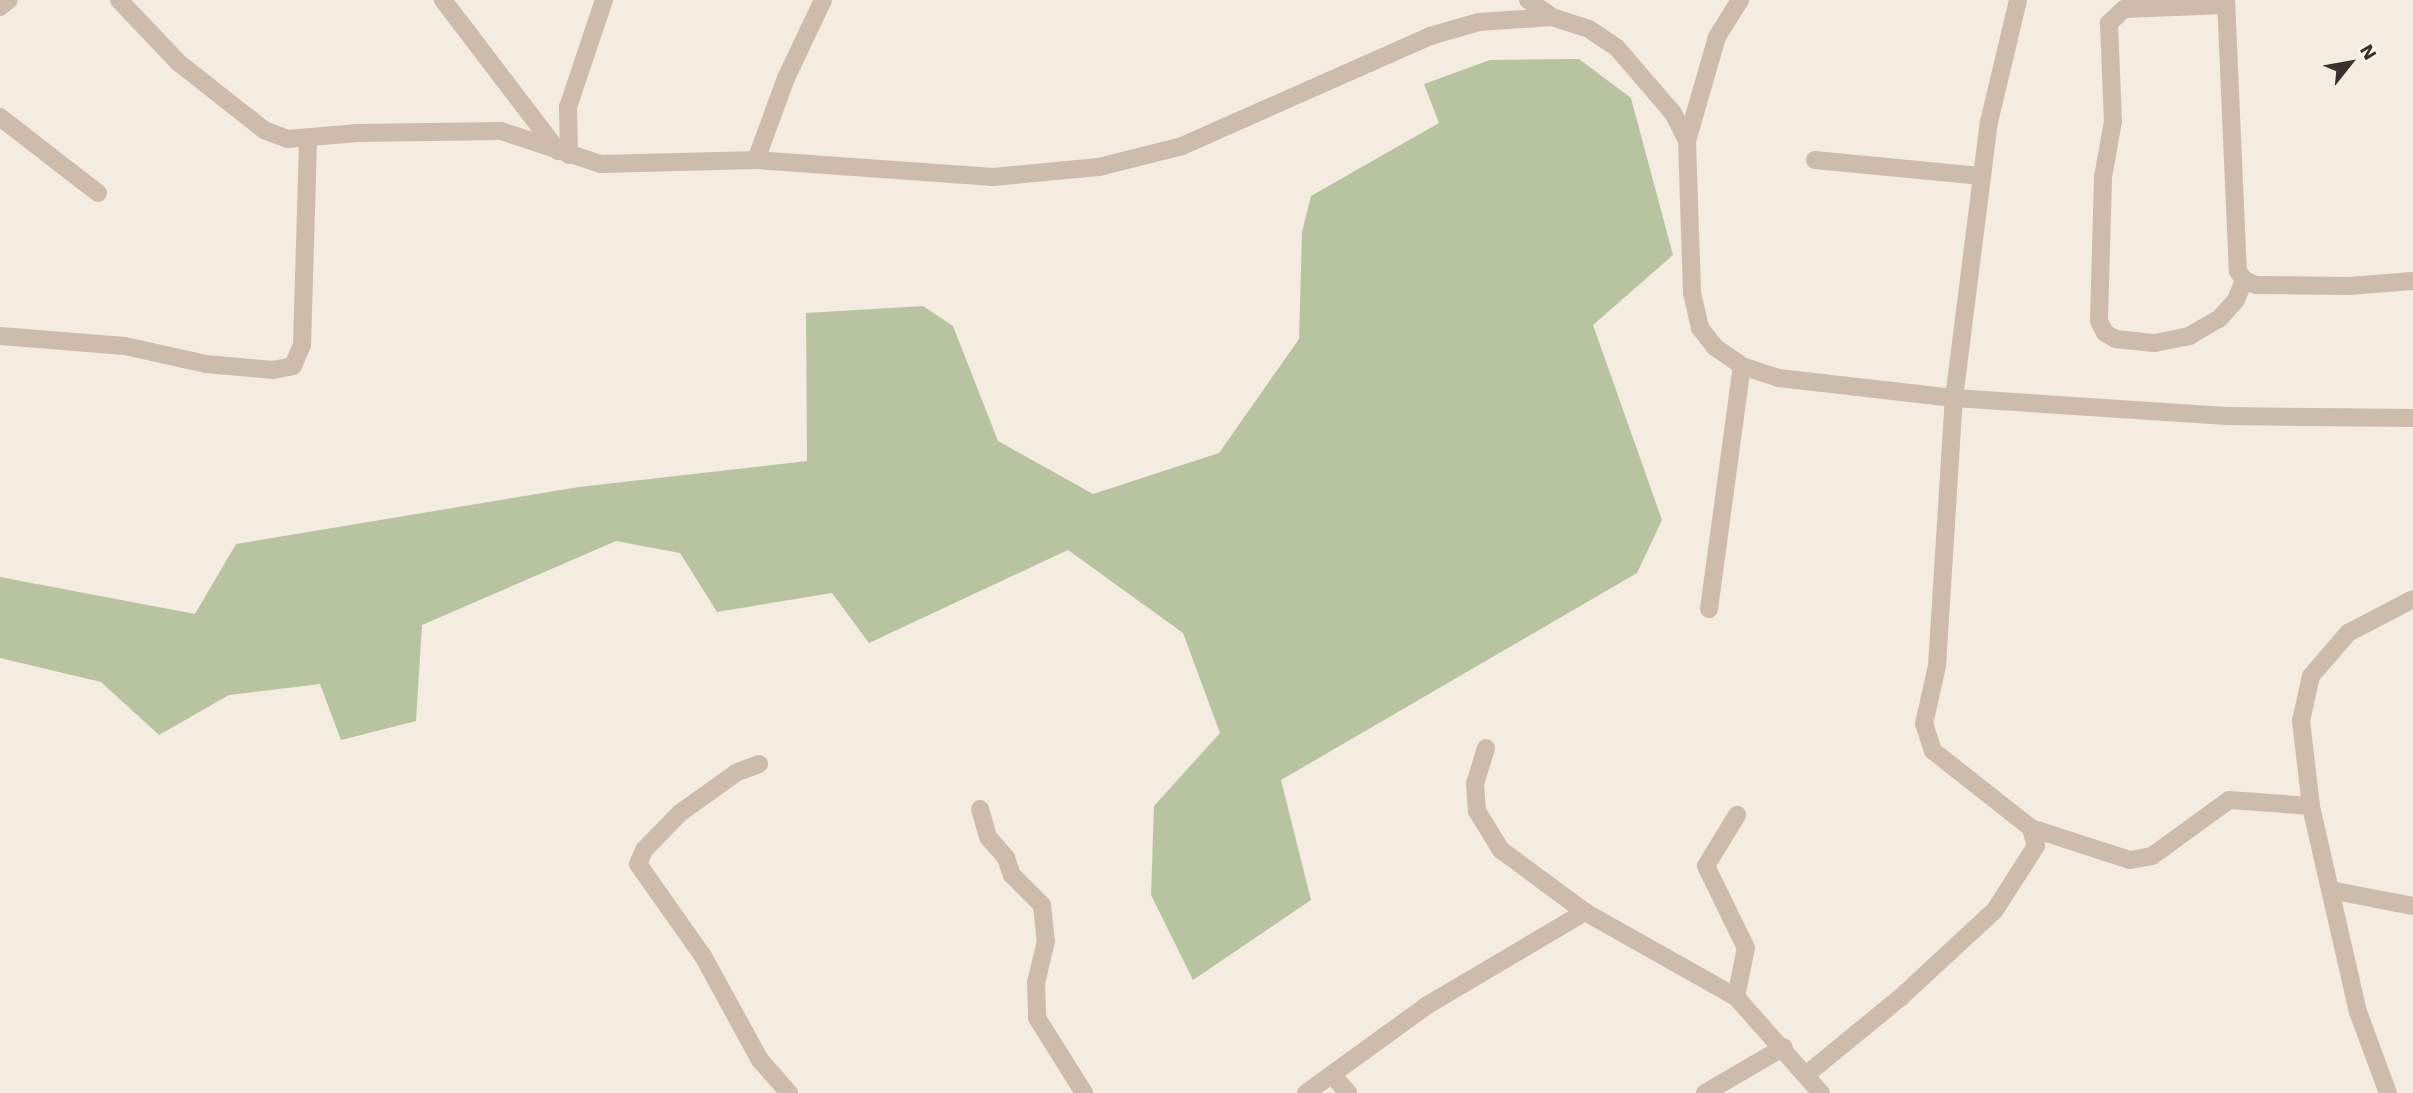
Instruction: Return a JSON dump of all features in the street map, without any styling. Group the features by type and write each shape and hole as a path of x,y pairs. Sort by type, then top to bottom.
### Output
{"street":[{"path":"0,7 9,0"},
{"path":"119,0 179,63 264,130 287,139 358,132 501,131 564,153 633,166 756,160 993,177 1099,167 1182,146 1430,36 1479,22 1552,17"},
{"path":"443,0 564,153"},
{"path":"564,153 568,107 604,0"},
{"path":"756,160 786,78 823,0"},
{"path":"1528,0 1552,17 1589,29 1617,48 1673,113 1687,141"},
{"path":"1740,0 1717,37 1687,141 1692,292 1700,328 1715,347 1742,366 1778,378 1954,398 2226,416 2413,418"},
{"path":"2018,0 1989,122 1982,176 1954,398 1937,666 1925,737 1933,751 2031,828 2130,860 2152,856 2229,800 2311,806"},
{"path":"2244,280 2236,300 2220,319 2189,336 2154,343 2116,339 2105,332 2099,321 2103,177 2113,121 2109,23 2124,9 2226,3 2238,271 2244,280 2256,285 2349,286 2413,281"},
{"path":"0,117 98,193"},
{"path":"0,336 125,346 220,365 273,370 293,366 302,345 308,139"},
{"path":"1815,160 1982,176"},
{"path":"1709,609 1742,366"},
{"path":"2388,1093 2358,1012 2311,806 2301,721 2304,691 2311,676 2348,633 2413,599"},
{"path":"1486,748 1475,783 1477,811 1487,833 1501,850 1586,912 1736,997 1784,1047 1821,1093"},
{"path":"759,764 736,773 680,813 644,850 638,864 703,956 760,1060 789,1093"},
{"path":"980,809 988,836 1006,858 1012,875 1042,905 1046,941 1037,983 1037,1018 1084,1093"},
{"path":"1736,997 1746,948 1706,866 1737,815"},
{"path":"1807,1074 1901,997 1995,909 2036,846 2031,828"},
{"path":"2330,890 2413,906"},
{"path":"1306,1093 1426,1006 1586,912"},
{"path":"1704,1093 1784,1047"},
{"path":"1332,1075 1348,1093"}],"green space":[{"path":"1579,59 1631,98 1673,255 1593,325 1662,520 1637,573 1281,780 1311,900 1193,980 1151,895 1154,806 1220,733 1183,633 1068,550 869,643 832,593 717,612 680,553 616,541 422,625 416,721 341,740 320,684 229,695 159,735 101,682 0,658 0,577 195,614 236,544 579,487 807,461 806,313 923,306 953,326 998,441 1093,494 1219,453 1299,339 1302,232 1311,196 1439,123 1424,84 1490,60"}]}
